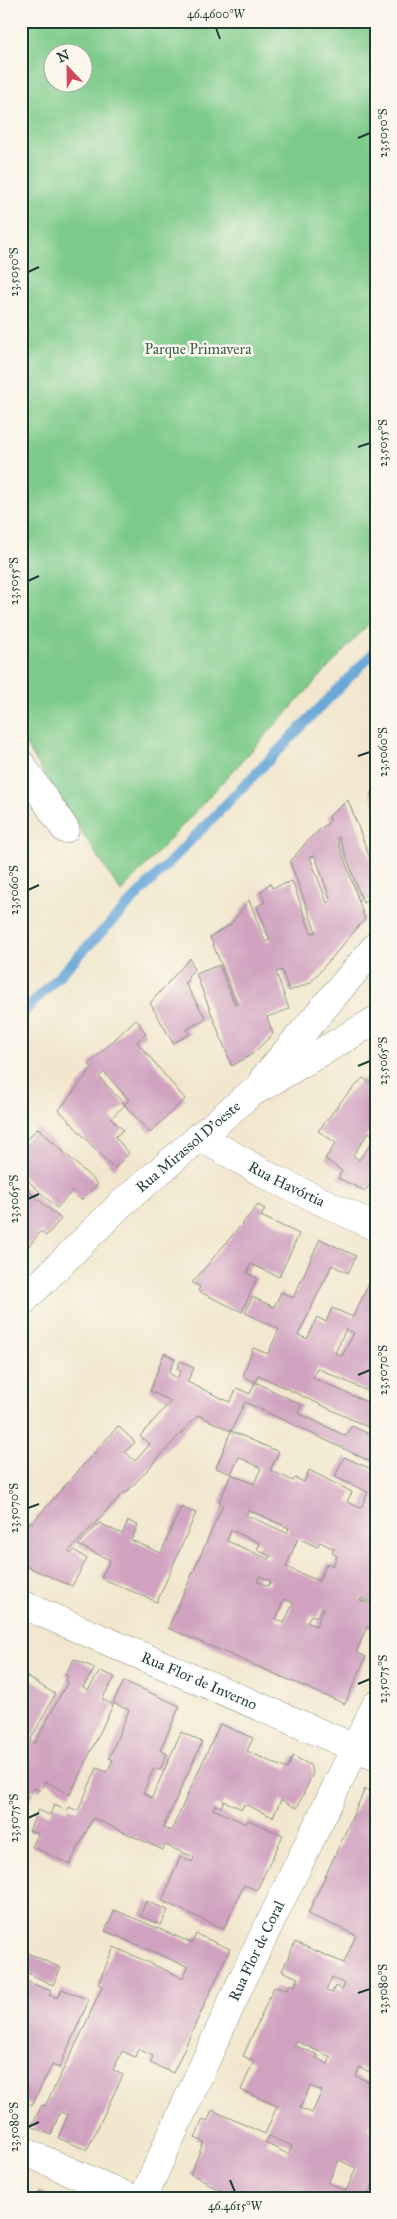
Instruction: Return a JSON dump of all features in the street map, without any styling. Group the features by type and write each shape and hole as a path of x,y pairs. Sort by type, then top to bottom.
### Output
{"street":[{"path":"21,764 65,828"},
{"path":"250,1094 376,946"},
{"name":"Rua Mirassol D'oeste","path":"21,1303 121,1204 250,1094 376,1020"},
{"name":"Rua Havórtia","path":"200,1136 272,1178 376,1227"},
{"name":"Rua Flor de Inverno","path":"21,1604 366,1752"},
{"name":"Rua Flor de Coral","path":"143,2198 244,1976 366,1752 376,1706"},
{"path":"21,2150 131,2198"}],"green space":[{"name":"Parque Primavera","path":"21,21 376,21 376,616 121,892 21,738"}],"building":[{"path":"376,790 376,815 370,793"},
{"path":"348,800 376,874 376,896 363,903 339,837 337,838 365,919 310,983 289,991 282,970 276,972 289,1009 267,1017 273,1034 251,1055 232,1066 196,974 219,965 235,1005 237,1004 210,937 231,924 249,900 265,942 270,940 257,906 265,902 261,892 270,883 272,888 292,881 311,933 316,932 290,862 309,839 330,821 329,816","holes":["315,856 331,901 327,903 310,857"]},
{"path":"190,958 194,969 188,977 189,981 185,983 206,1019 187,1029 190,1034 173,1043 150,1003"},
{"path":"136,1019 146,1034 137,1042 185,1099 150,1133 125,1105 111,1118 123,1130 115,1137 129,1153 114,1169 59,1110 92,1068 89,1064","holes":["104,1072 129,1100 124,1104 99,1077"]},
{"path":"376,1075 376,1137 376,1176 365,1191 338,1178 342,1171 325,1159 336,1143 318,1131 343,1099 363,1078 370,1083","holes":["369,1132 376,1137 359,1160 353,1155"]},
{"path":"38,1128 98,1184 81,1200 72,1191 57,1208 21,1174 21,1145"},
{"path":"21,1185 61,1219 46,1236 41,1231 24,1252 27,1255 21,1262"},
{"path":"258,1205 265,1209 261,1216 299,1234 279,1277 251,1264 247,1273 257,1278 242,1312 198,1291 200,1287 192,1283"},
{"path":"320,1239 356,1256 348,1273 332,1265 298,1335 307,1339 317,1317 326,1322 332,1308 353,1317 376,1269 376,1395 317,1368 313,1378 376,1406 376,1431 258,1375 255,1382 243,1376 253,1348 268,1354 279,1329 245,1313 252,1297 274,1307 281,1292 293,1298","holes":["346,1329 354,1333 342,1356 335,1353"]},
{"path":"164,1353 175,1359 169,1373 177,1378 181,1371 177,1369 180,1361 194,1368 187,1382 230,1402 237,1388 250,1394 255,1382 302,1405 298,1413 346,1436 352,1426 376,1437 376,1464 245,1402 231,1431 198,1415 69,1551 72,1553 74,1550 87,1559 72,1586 21,1564 21,1531 30,1522 32,1523 118,1426 135,1442 125,1452 135,1461 150,1444 140,1436 171,1401 150,1391"},
{"path":"231,1431 279,1452 270,1470 293,1481 295,1478 304,1482 309,1470 352,1492 347,1502 361,1508 368,1492 335,1477 344,1457 376,1471 376,1604 361,1598 360,1600 376,1606 376,1631 367,1627 356,1652 366,1657 345,1704 168,1628 223,1505 219,1503 231,1474 216,1468","holes":["239,1457 261,1468 254,1484 231,1474","249,1510 289,1528 287,1533 246,1515","231,1530 260,1543 257,1550 270,1556 269,1559 227,1541","298,1538 317,1547 320,1542 334,1549 332,1553 337,1556 333,1566 327,1563 319,1581 286,1567","260,1576 271,1581 268,1586 257,1581","284,1599 293,1603 284,1623 276,1619","322,1608 324,1609 316,1626 307,1622 311,1615 317,1617"]},
{"path":"181,1507 196,1513 157,1602 101,1578 110,1560 78,1545 99,1523 122,1534 128,1521 138,1525 131,1540 161,1553"},
{"path":"74,1659 95,1668 83,1687 88,1690 100,1671 115,1677 102,1699 113,1705 70,1795 45,1781 40,1791 34,1788 21,1811 21,1673 55,1694 30,1741 35,1743 68,1681 66,1680 68,1676 65,1675"},
{"path":"124,1681 180,1706 160,1750 167,1754 160,1770 154,1768 143,1793 152,1798 181,1732 202,1742 163,1828 171,1831 220,1724 253,1738 247,1751 287,1769 293,1756 310,1765 313,1773 297,1808 281,1800 273,1817 244,1804 242,1809 224,1801 221,1807 215,1805 213,1809 246,1824 248,1820 283,1835 257,1890 244,1885 224,1929 162,1901 180,1857 192,1862 194,1857 165,1845 163,1850 93,1818 70,1864 32,1847 38,1834 29,1831 38,1810 50,1815 54,1805 68,1811 69,1807 78,1811 97,1768 107,1772 113,1760 109,1758 129,1710 113,1703"},
{"path":"365,1789 376,1793 376,1843 373,1849 376,1851 376,2077 371,2076 372,2073 359,2067 356,2076 376,2085 376,2113 368,2130 372,2132 376,2125 376,2178 366,2198 267,2196 232,2198 233,2196 190,2174 204,2142 195,2138 203,2119 208,2121 212,2110 265,2134 277,2106 241,2090 254,2061 243,2056 274,1987 287,1990 290,1984 295,1986 298,1978 282,1971 295,1942 344,1963 356,1935 308,1914","holes":["332,1977 345,1984 342,1990 335,1986 332,1993 326,1991","296,2041 331,2057 328,2064 316,2058 318,2055 294,2045","310,2086 322,2091 312,2113 300,2108","269,2136 292,2146 288,2154 265,2143","339,2160 356,2168 346,2191 328,2183"]},
{"path":"146,1901 168,1910 161,1925 140,1916"},
{"path":"115,1910 192,1943 196,1934 230,1949 173,2073 150,2063 153,2056 138,2049 135,2057 122,2051 113,2070 123,2075 87,2150 58,2138 68,2115 60,2112 51,2135 31,2126 42,2105 45,2106 81,2034 102,1986 98,1984 114,1947 183,1978 188,1967 105,1931"},
{"path":"21,1950 61,1968 53,1985 21,1970"},
{"path":"21,1979 51,1991 49,1995 58,1998 62,1989 89,2000 59,2068 52,2065 32,2105 25,2101 21,2109"},
{"path":"39,2191 54,2198 26,2198 28,2193 37,2197"}],"waterway":[{"path":"21,1015 376,650"}]}
